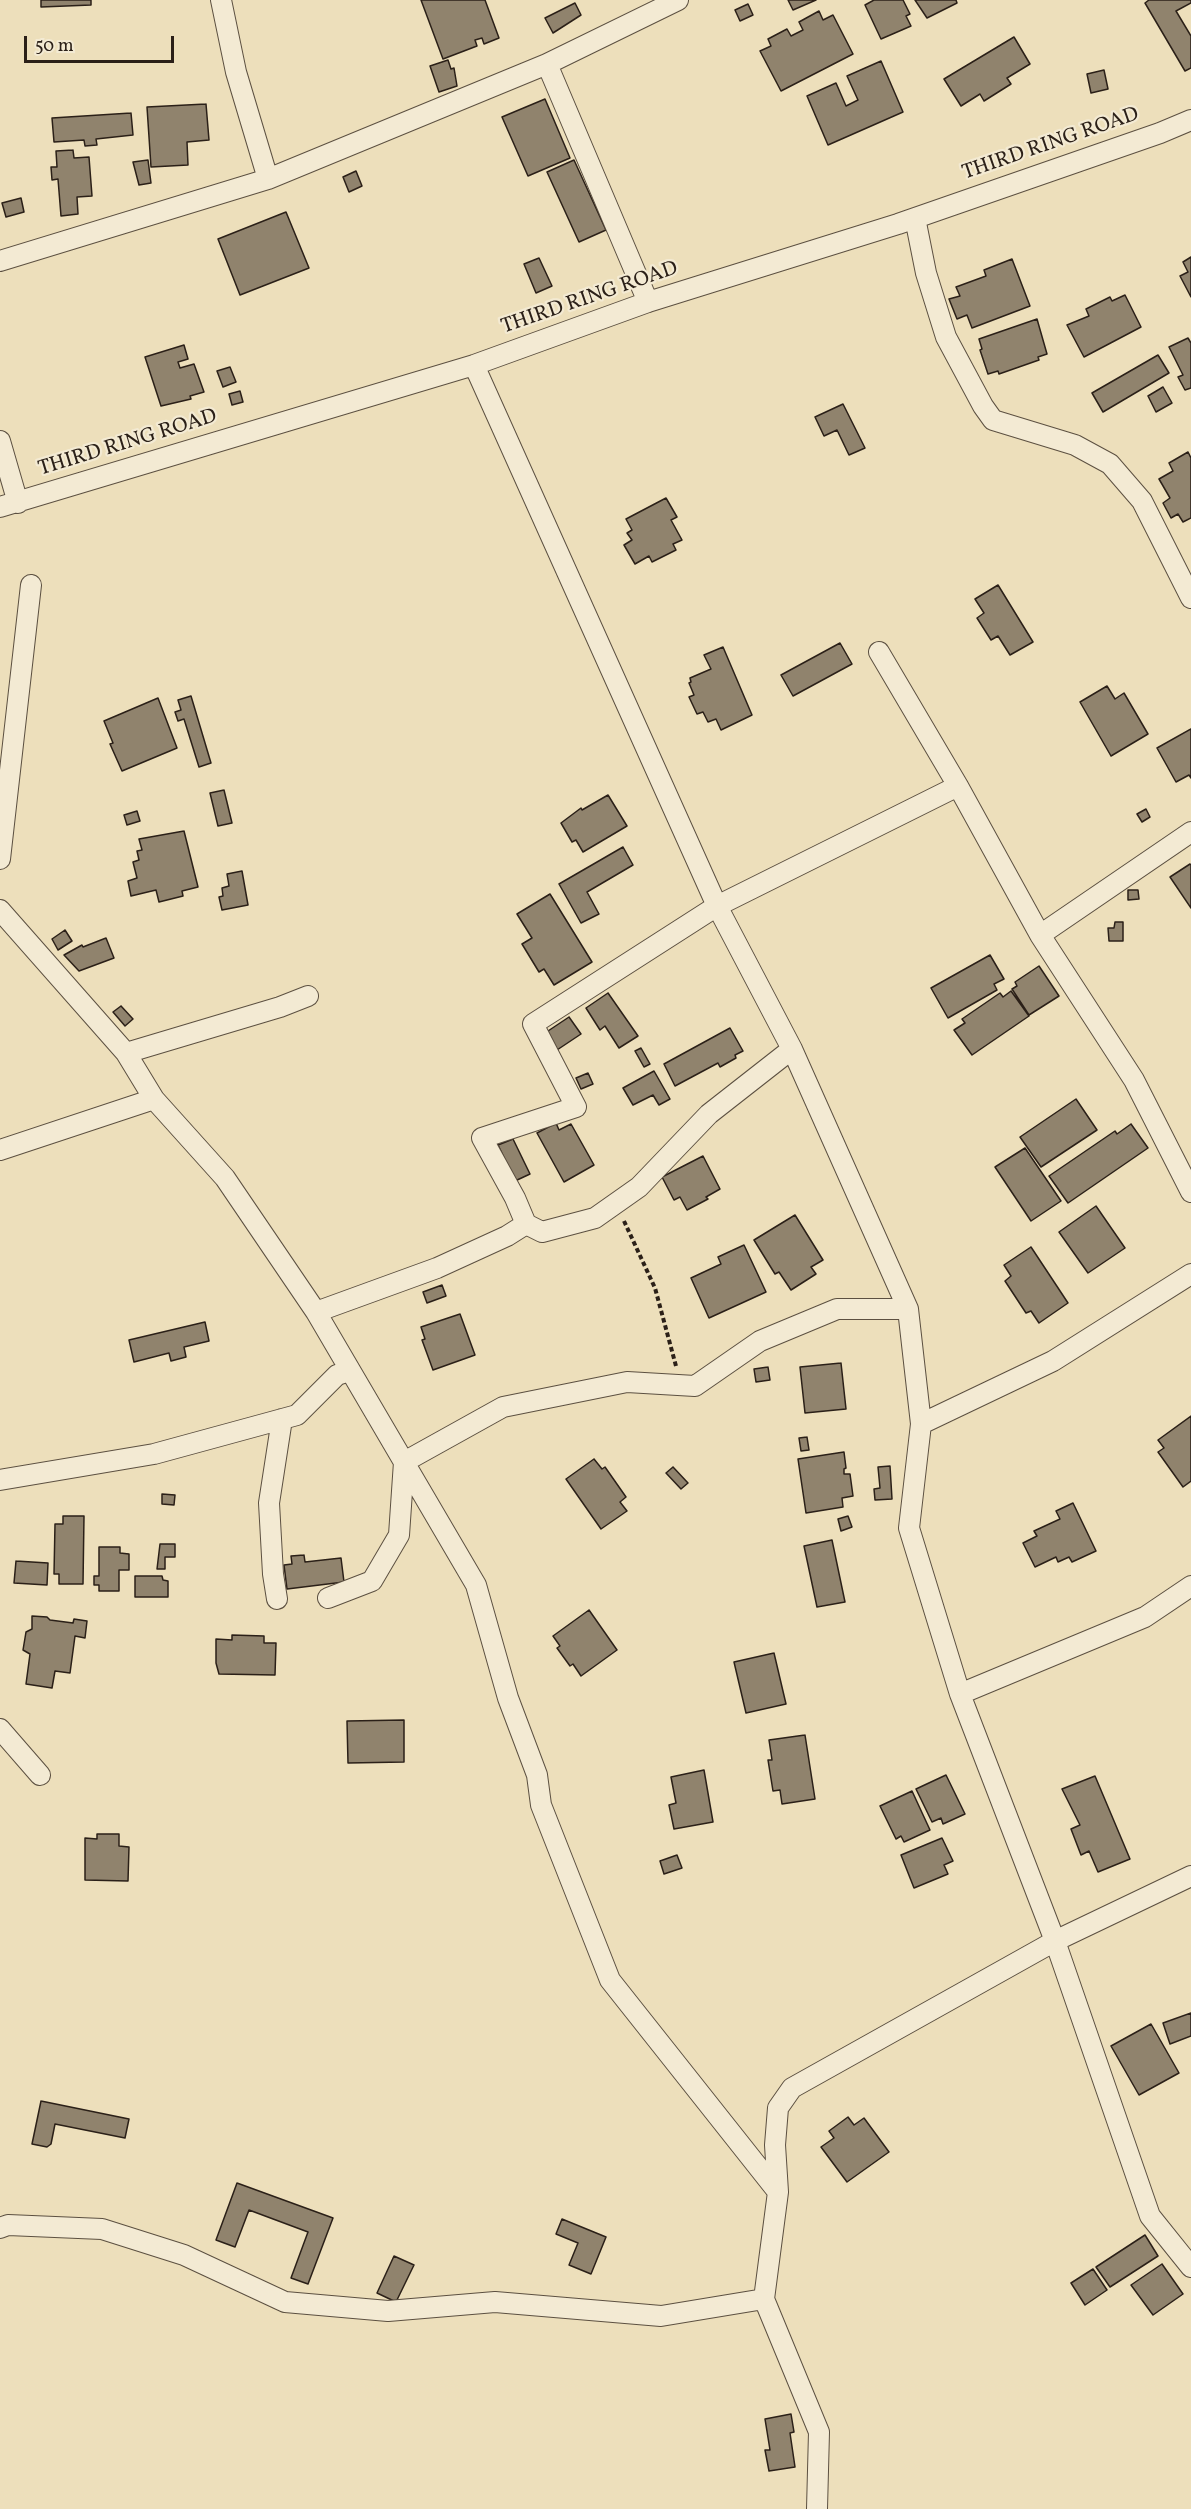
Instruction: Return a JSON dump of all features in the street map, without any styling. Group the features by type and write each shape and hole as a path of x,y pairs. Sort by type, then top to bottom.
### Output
{"street":[{"path":"220,0 236,72 268,179"},
{"path":"0,261 268,179 547,64 678,0"},
{"path":"547,64 648,302"},
{"name":"THIRD RING ROAD","path":"9,505 474,365 648,302 915,218 1160,134 1191,120"},
{"path":"915,218 926,273 946,337 983,406 993,420 1074,445 1110,464 1142,501 1191,598"},
{"path":"474,365 717,906 792,1049 908,1309 921,1424 909,1528 960,1694 1055,1941 1150,2216 1191,2267"},
{"path":"0,441 9,505"},
{"path":"0,859 31,585"},
{"path":"879,652 958,786 1040,935 1134,1080 1191,1192"},
{"path":"792,1049 709,1114 639,1187 595,1218 542,1232 526,1224 515,1198 482,1138 576,1107 533,1024 717,906 958,786"},
{"path":"1040,935 1191,832"},
{"path":"0,910 126,1053 154,1099 225,1178 316,1312 476,1585 508,1698 537,1775 541,1805 610,1980 778,2193"},
{"path":"126,1053 308,996"},
{"path":"0,1150 154,1099"},
{"path":"316,1312 436,1268 507,1236 526,1224"},
{"path":"921,1424 1053,1361 1191,1275"},
{"path":"404,1462 503,1407 627,1382 695,1386 760,1341 837,1309 908,1309"},
{"path":"0,1480 154,1454 297,1415 337,1375 349,1371"},
{"path":"277,1599 273,1574 269,1503 282,1419"},
{"path":"328,1598 372,1581 399,1535 404,1462"},
{"path":"960,1694 1144,1617 1191,1586"},
{"path":"0,1729 40,1775"},
{"path":"817,2509 819,2432 764,2298 778,2193 775,2145 778,2108 792,2088 1055,1941 1191,1876"},
{"path":"3,2225 102,2229 184,2255 285,2302 388,2311 495,2302 661,2316 764,2298"}],"path":[{"path":"616,1204 655,1288 676,1366 695,1386"}],"building":[{"path":"41,0 91,0 91,5 41,7"},
{"path":"421,0 485,0 499,38 484,44 482,38 475,40 477,46 443,59"},
{"path":"788,0 816,0 793,10"},
{"path":"874,0 903,0 910,14 906,16 911,26 881,39 865,5"},
{"path":"915,0 956,0 957,3 927,18"},
{"path":"1149,0 1191,0 1191,3 1176,11 1191,36 1191,68 1185,71 1145,3"},
{"path":"575,3 581,15 553,33 545,18"},
{"path":"748,4 753,15 740,21 735,10"},
{"path":"819,11 823,20 833,15 853,54 781,91 760,51 771,46 768,39 787,29 791,36 803,30 799,22"},
{"path":"1014,37 1030,64 1007,78 1011,84 984,101 980,94 961,106 944,79"},
{"path":"448,60 451,69 454,68 457,86 439,92 430,66"},
{"path":"881,61 903,112 828,145 807,96 836,83 846,106 858,100 847,76"},
{"path":"1104,70 1108,89 1091,93 1087,74"},
{"path":"545,99 570,158 528,176 502,117"},
{"path":"206,104 209,140 187,142 188,165 151,167 147,107"},
{"path":"131,113 133,135 96,139 97,145 85,146 84,140 54,142 52,118"},
{"path":"73,150 74,158 89,157 92,196 77,197 78,214 61,216 58,179 52,180 51,167 57,167 56,151"},
{"path":"148,160 151,183 139,185 133,162"},
{"path":"574,160 606,230 579,242 547,172"},
{"path":"356,171 362,186 349,192 343,177"},
{"path":"21,198 24,212 6,217 2,203"},
{"path":"286,212 309,268 240,295 218,239"},
{"path":"1191,257 1191,297 1180,276 1188,272 1183,262"},
{"path":"539,258 552,286 536,293 524,264"},
{"path":"1012,259 1030,306 972,328 967,315 957,319 949,299 960,296 956,287 986,276 984,270"},
{"path":"1125,295 1141,327 1084,357 1067,325 1089,316 1086,309 1110,297 1112,301"},
{"path":"1037,319 1047,354 1038,357 1039,360 999,374 998,371 988,374 979,339"},
{"path":"1188,338 1191,343 1191,388 1185,390 1178,377 1183,375 1169,347"},
{"path":"184,345 188,359 178,362 180,368 194,364 204,392 190,396 191,399 161,406 145,357"},
{"path":"1158,355 1169,373 1103,412 1092,393"},
{"path":"230,367 236,382 223,387 217,371"},
{"path":"1163,387 1172,403 1156,412 1148,396"},
{"path":"240,391 243,402 232,405 229,394"},
{"path":"843,404 865,448 849,455 837,430 824,436 815,417"},
{"path":"1188,452 1191,458 1191,518 1183,522 1178,514 1171,518 1163,503 1170,498 1159,479 1173,471 1169,463"},
{"path":"666,498 677,517 671,520 682,540 673,544 676,550 652,562 649,556 635,564 624,545 632,540 627,533 632,530 626,519"},
{"path":"998,585 1033,642 1010,655 998,636 991,640 977,618 984,613 975,599"},
{"path":"840,643 852,664 793,696 781,675"},
{"path":"723,647 752,715 721,730 716,719 708,722 703,712 697,714 689,697 694,695 689,683 690,678 711,669 704,655"},
{"path":"1107,686 1115,699 1124,693 1148,734 1111,756 1080,702"},
{"path":"191,696 211,763 199,767 184,719 178,721 175,712 181,710 178,700"},
{"path":"158,698 177,748 122,771 110,744 113,743 104,721"},
{"path":"1191,729 1191,778 1189,775 1176,782 1157,748"},
{"path":"224,790 232,823 218,826 210,793"},
{"path":"608,795 627,826 583,852 576,840 572,842 561,823 581,808 582,810"},
{"path":"1146,809 1150,817 1142,822 1137,814"},
{"path":"137,811 140,821 127,825 124,815"},
{"path":"184,831 198,887 182,891 183,896 159,902 156,890 131,896 128,881 137,878 133,862 139,860 137,851 142,850 139,839"},
{"path":"623,847 633,865 587,892 599,914 581,923 559,884"},
{"path":"1191,865 1191,908 1170,877"},
{"path":"242,871 248,905 222,910 219,897 223,896 222,888 229,886 227,874"},
{"path":"1128,890 1138,890 1139,899 1128,900"},
{"path":"550,894 592,962 554,985 544,969 539,972 522,944 532,938 517,914"},
{"path":"1115,922 1123,922 1123,941 1109,941 1108,928 1114,928"},
{"path":"65,930 72,941 58,950 52,939"},
{"path":"106,938 114,958 79,971 64,955 82,945 83,947"},
{"path":"990,955 1004,979 994,984 997,990 948,1018 931,988"},
{"path":"1039,966 1059,996 1029,1015 1012,989 1017,986 1015,982"},
{"path":"1011,991 1029,1016 972,1055 954,1030 965,1023 962,1019 1000,993 1003,997"},
{"path":"608,993 638,1036 619,1048 605,1026 600,1030 586,1008"},
{"path":"121,1006 133,1019 125,1026 113,1012"},
{"path":"569,1017 581,1034 557,1050 545,1033"},
{"path":"730,1028 743,1051 720,1067 718,1063 675,1086 664,1064"},
{"path":"641,1048 650,1064 644,1067 635,1051"},
{"path":"654,1071 670,1099 659,1105 653,1095 633,1105 623,1088"},
{"path":"588,1073 593,1084 581,1089 576,1078"},
{"path":"1076,1099 1097,1130 1041,1167 1020,1137"},
{"path":"556,1123 559,1130 571,1124 594,1165 564,1182 537,1133"},
{"path":"1131,1124 1148,1148 1068,1203 1049,1176 1115,1131 1117,1134"},
{"path":"513,1139 530,1174 515,1181 498,1145"},
{"path":"1025,1148 1061,1201 1031,1221 995,1167"},
{"path":"703,1156 720,1189 706,1197 708,1199 687,1210 680,1197 674,1200 662,1177"},
{"path":"1096,1206 1125,1248 1088,1273 1059,1232"},
{"path":"795,1215 823,1260 811,1267 816,1274 791,1290 779,1272 775,1274 754,1240"},
{"path":"744,1245 766,1292 709,1318 691,1278 721,1264 718,1257"},
{"path":"1031,1247 1068,1303 1039,1323 1031,1311 1026,1313 1005,1281 1011,1276 1004,1265"},
{"path":"442,1285 446,1296 427,1303 423,1292"},
{"path":"460,1314 475,1355 433,1370 422,1340 425,1339 421,1327"},
{"path":"205,1322 209,1341 184,1347 186,1357 171,1361 169,1353 134,1362 129,1340"},
{"path":"841,1363 846,1409 805,1413 800,1367"},
{"path":"768,1367 770,1380 756,1382 754,1369"},
{"path":"1191,1416 1191,1481 1183,1487 1158,1452 1164,1448 1158,1440"},
{"path":"807,1437 809,1450 801,1451 799,1438"},
{"path":"844,1452 846,1468 844,1474 850,1474 853,1496 842,1498 843,1507 806,1513 798,1459"},
{"path":"594,1459 602,1469 605,1467 626,1497 620,1502 627,1511 601,1529 566,1479"},
{"path":"890,1466 892,1499 875,1500 874,1489 880,1488 878,1467"},
{"path":"673,1467 688,1483 681,1489 666,1473"},
{"path":"162,1494 175,1495 174,1505 162,1504"},
{"path":"1073,1503 1096,1551 1072,1562 1069,1557 1058,1562 1056,1557 1035,1567 1023,1543 1037,1536 1034,1531 1060,1519 1056,1511"},
{"path":"63,1516 84,1516 83,1584 59,1584 59,1574 54,1574 55,1524 63,1524"},
{"path":"848,1516 852,1527 841,1531 838,1519"},
{"path":"832,1540 845,1602 817,1607 804,1546"},
{"path":"160,1544 175,1544 175,1557 165,1557 165,1569 157,1569"},
{"path":"99,1547 120,1547 120,1553 129,1554 129,1570 119,1570 119,1591 99,1591 99,1585 94,1585 94,1576 99,1576"},
{"path":"304,1555 305,1562 341,1558 344,1582 287,1589 284,1565 292,1564 291,1556"},
{"path":"16,1561 48,1563 47,1585 14,1583"},
{"path":"135,1576 162,1576 163,1580 168,1581 168,1597 135,1597"},
{"path":"589,1610 617,1650 581,1676 573,1664 570,1666 557,1648 560,1646 553,1636"},
{"path":"32,1616 73,1623 74,1619 87,1621 85,1638 75,1636 70,1673 55,1671 52,1688 26,1684 30,1654 23,1650 26,1632 32,1629"},
{"path":"232,1635 264,1636 264,1643 276,1643 275,1675 219,1674 216,1663 216,1639 232,1640"},
{"path":"774,1653 786,1704 746,1713 734,1662"},
{"path":"404,1720 404,1762 348,1763 347,1721"},
{"path":"805,1735 815,1799 782,1804 780,1790 773,1791 768,1760 772,1760 769,1740"},
{"path":"704,1770 713,1822 674,1829 669,1805 676,1803 671,1777"},
{"path":"946,1775 965,1814 943,1824 941,1818 932,1822 916,1789"},
{"path":"1095,1776 1130,1859 1098,1872 1089,1851 1081,1855 1071,1829 1080,1825 1062,1789"},
{"path":"912,1791 930,1830 904,1842 901,1836 896,1839 880,1806"},
{"path":"97,1834 119,1834 119,1846 129,1847 128,1881 85,1880 85,1838 97,1839"},
{"path":"942,1838 953,1861 944,1865 948,1874 914,1888 901,1855"},
{"path":"677,1855 682,1868 664,1874 660,1861"},
{"path":"1191,2013 1191,2036 1170,2044 1163,2023"},
{"path":"1151,2024 1179,2073 1139,2095 1111,2046"},
{"path":"41,2101 129,2119 125,2138 55,2124 51,2144 47,2147 32,2144"},
{"path":"848,2117 854,2125 864,2118 889,2152 847,2182 821,2147 834,2138 829,2131"},
{"path":"237,2183 333,2218 308,2284 291,2278 308,2232 249,2210 235,2247 216,2240"},
{"path":"562,2219 606,2237 591,2274 569,2265 578,2243 556,2234"},
{"path":"1145,2235 1158,2256 1110,2287 1096,2267"},
{"path":"394,2256 414,2265 396,2302 377,2293"},
{"path":"1162,2264 1183,2294 1153,2315 1131,2285"},
{"path":"1093,2269 1107,2290 1085,2305 1071,2283"},
{"path":"791,2414 794,2432 790,2433 795,2467 769,2471 765,2450 770,2450 765,2419"}]}
